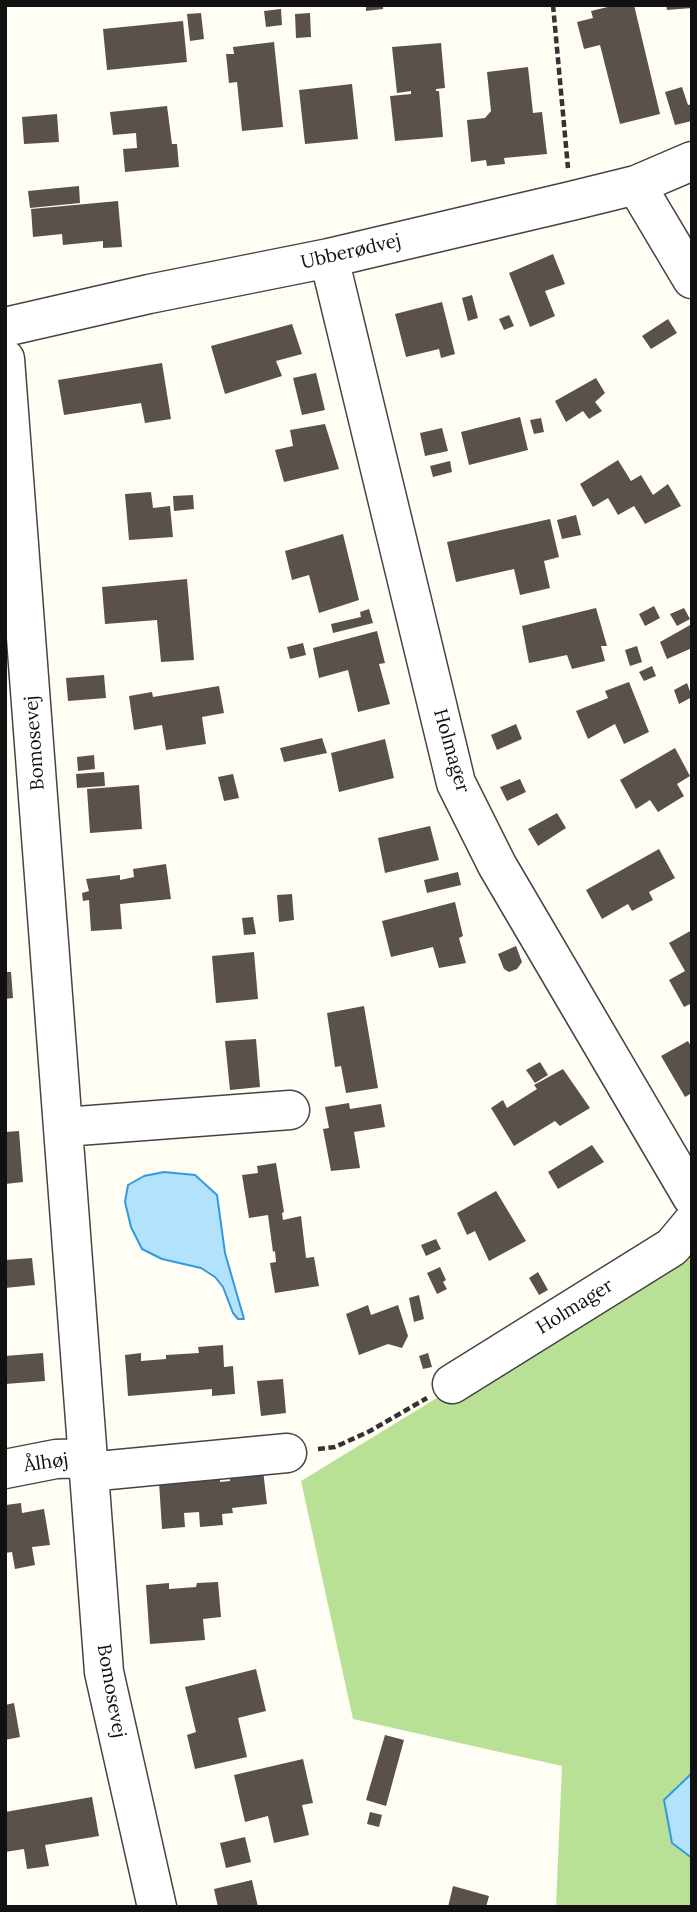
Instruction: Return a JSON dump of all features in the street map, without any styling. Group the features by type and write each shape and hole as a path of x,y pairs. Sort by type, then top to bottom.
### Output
{"street":[{"name":"Ubberødvej","path":"5,327 149,294 328,258 571,201 636,185 692,161"},
{"path":"636,185 692,279"},
{"name":"Holmager","path":"328,258 456,783 497,865 692,1196"},
{"name":"Bomosevej","path":"5,359 104,1672 155,1906"},
{"path":"64,1126 290,1110"},
{"name":"Holmager","path":"452,1384 672,1247 692,1223"},
{"path":"88,1465 287,1453"},
{"name":"Ålhøj","path":"5,1469 56,1459 88,1465"}],"path":[{"path":"553,5 571,201"},
{"path":"287,1453 335,1447 452,1384"}],"green space":[{"path":"692,1242 692,1907 556,1907 562,1766 353,1719 301,1481"}],"water":[{"path":"164,1172 195,1175 217,1195 225,1253 244,1319 238,1319 233,1313 223,1287 215,1277 201,1268 162,1259 142,1249 131,1227 125,1202 128,1185 144,1176"},
{"path":"692,1773 692,1858 672,1843 664,1800"}],"building":[{"path":"366,5 383,5 383,9 366,11"},
{"path":"616,5 634,5 660,114 620,124 600,45 584,49 577,22 593,18 591,11"},
{"path":"666,5 692,5 692,8 667,10"},
{"path":"281,9 282,25 266,27 264,11"},
{"path":"201,13 204,39 190,41 187,14"},
{"path":"310,13 311,37 296,38 295,14"},
{"path":"183,21 187,62 107,70 103,29"},
{"path":"274,42 283,127 242,131 237,82 229,83 226,54 234,54 233,47"},
{"path":"441,43 445,88 436,91 439,91 443,137 395,141 390,96 411,94 411,91 397,93 392,47"},
{"path":"528,67 533,113 542,112 547,154 504,158 505,164 487,166 486,160 471,162 467,120 485,118 491,111 487,72"},
{"path":"352,84 358,139 305,144 299,90"},
{"path":"682,87 688,105 692,104 692,121 675,125 665,92"},
{"path":"167,106 172,144 177,144 179,167 125,172 123,149 137,148 136,133 113,135 110,112"},
{"path":"57,114 59,142 24,144 22,117"},
{"path":"79,186 80,203 30,208 28,191"},
{"path":"118,201 122,247 103,248 103,241 63,245 62,234 33,237 31,209"},
{"path":"553,254 565,284 545,291 555,316 530,327 509,273"},
{"path":"472,295 478,318 468,321 462,298"},
{"path":"442,302 455,354 441,358 439,349 406,357 395,314"},
{"path":"509,315 514,326 504,330 499,319"},
{"path":"668,319 677,333 651,349 642,336"},
{"path":"292,324 302,354 276,361 282,376 225,394 211,346"},
{"path":"162,363 171,419 145,423 141,403 64,415 58,380"},
{"path":"316,373 325,410 302,415 293,378"},
{"path":"596,378 605,393 595,402 602,411 589,419 583,411 566,422 555,401"},
{"path":"520,417 528,450 469,465 461,432"},
{"path":"541,418 544,432 534,434 530,420"},
{"path":"325,424 339,469 284,482 275,450 293,446 290,430"},
{"path":"442,428 448,451 425,456 420,433"},
{"path":"618,460 631,481 641,475 653,495 668,484 681,506 645,524 634,506 618,515 608,498 593,507 580,484"},
{"path":"450,461 452,472 433,477 430,466"},
{"path":"151,492 153,508 170,506 173,537 129,540 125,494"},
{"path":"193,495 194,509 174,511 173,496"},
{"path":"576,515 581,535 562,539 557,520"},
{"path":"550,519 559,557 544,561 550,588 520,595 514,569 456,582 447,542"},
{"path":"343,534 359,600 319,613 309,575 292,580 285,551"},
{"path":"187,579 194,660 161,662 157,620 105,624 102,587"},
{"path":"654,606 660,618 645,626 639,614"},
{"path":"596,608 607,646 601,646 605,661 572,669 567,655 529,663 522,626"},
{"path":"684,608 690,619 677,626 670,614"},
{"path":"369,609 373,623 333,633 331,624 361,617 360,612"},
{"path":"692,624 692,648 667,659 660,642"},
{"path":"377,631 385,663 379,664 390,704 358,712 348,670 319,678 313,648"},
{"path":"303,643 306,655 290,659 287,647"},
{"path":"637,646 642,662 630,666 625,650"},
{"path":"652,666 656,676 644,681 639,672"},
{"path":"104,675 106,698 68,701 66,678"},
{"path":"629,682 649,732 624,744 615,724 588,739 576,711 608,698 605,691"},
{"path":"687,683 692,697 679,704 674,690"},
{"path":"219,686 224,713 202,717 206,744 166,750 162,725 134,730 129,696 152,692 153,697"},
{"path":"516,724 522,739 497,750 491,735"},
{"path":"322,738 327,753 284,762 280,748"},
{"path":"385,739 394,778 339,792 331,753"},
{"path":"675,748 690,776 677,784 684,796 658,812 650,800 636,809 620,780"},
{"path":"94,755 95,769 78,771 77,757"},
{"path":"104,772 105,786 77,788 76,774"},
{"path":"233,774 239,798 224,801 218,777"},
{"path":"520,779 526,792 507,801 500,787"},
{"path":"139,785 142,829 90,833 87,789"},
{"path":"557,813 566,828 538,846 528,829"},
{"path":"430,826 439,860 385,873 378,838"},
{"path":"659,849 675,878 649,892 653,900 632,911 628,904 602,919 586,890"},
{"path":"166,864 171,899 120,904 122,929 91,931 89,900 83,901 82,893 89,891 86,879 120,875 120,880 134,877 133,869"},
{"path":"458,872 461,885 427,893 424,880"},
{"path":"292,894 294,920 279,922 277,895"},
{"path":"455,902 463,936 459,938 466,963 439,968 433,947 391,957 382,921"},
{"path":"253,917 256,934 244,935 242,918"},
{"path":"692,930 692,1003 684,1007 669,980 685,971 669,943"},
{"path":"516,946 522,962 517,969 509,972 504,969 498,954"},
{"path":"254,952 258,999 216,1003 212,956"},
{"path":"5,972 11,972 13,998 5,999"},
{"path":"364,1006 378,1088 346,1093 341,1066 335,1067 327,1013"},
{"path":"256,1039 260,1087 230,1090 225,1041"},
{"path":"688,1041 692,1048 692,1093 685,1097 661,1056"},
{"path":"540,1062 548,1075 535,1083 526,1070"},
{"path":"563,1069 590,1108 560,1126 555,1121 514,1146 491,1108 503,1100 507,1108 537,1089 534,1085"},
{"path":"349,1103 350,1109 381,1104 385,1127 354,1132 360,1168 331,1171 323,1129 329,1128 325,1107"},
{"path":"19,1131 23,1182 5,1184 5,1132"},
{"path":"592,1145 604,1162 558,1189 548,1172"},
{"path":"276,1163 283,1220 301,1216 306,1258 314,1257 319,1286 275,1293 270,1263 276,1262 268,1215 249,1218 242,1175 258,1173 257,1166"},
{"path":"496,1191 526,1241 489,1261 475,1231 467,1235 457,1213"},
{"path":"436,1239 441,1249 426,1256 421,1245"},
{"path":"32,1258 35,1285 5,1288 5,1260"},
{"path":"440,1267 447,1289 437,1294 427,1273"},
{"path":"538,1272 548,1290 539,1295 529,1278"},
{"path":"419,1295 424,1319 414,1322 409,1298"},
{"path":"368,1305 371,1315 398,1305 408,1336 402,1348 388,1344 359,1355 346,1314"},
{"path":"223,1345 224,1367 233,1366 235,1394 212,1396 212,1389 128,1396 125,1355 141,1353 141,1361 166,1359 166,1355 199,1353 198,1347"},
{"path":"43,1353 45,1381 5,1384 5,1356"},
{"path":"428,1353 432,1367 423,1369 419,1356"},
{"path":"283,1379 286,1413 261,1416 257,1381"},
{"path":"263,1470 267,1504 232,1508 233,1513 222,1514 223,1525 200,1527 199,1512 184,1513 185,1527 162,1529 159,1482 220,1477 220,1482 230,1481 229,1473"},
{"path":"21,1503 22,1513 44,1509 50,1545 32,1547 35,1565 15,1569 12,1552 5,1553 5,1515 6,1505"},
{"path":"218,1582 221,1617 203,1619 205,1640 150,1644 146,1585 169,1583 169,1589"},
{"path":"256,1669 266,1711 238,1718 247,1757 195,1769 187,1735 196,1732 185,1687"},
{"path":"14,1703 20,1737 5,1740 5,1705"},
{"path":"385,1735 404,1740 386,1806 366,1800"},
{"path":"303,1759 313,1803 302,1805 309,1835 274,1843 268,1816 245,1822 234,1775"},
{"path":"92,1797 99,1836 45,1845 49,1866 27,1869 24,1849 5,1852 5,1812"},
{"path":"370,1812 382,1815 379,1827 367,1824"},
{"path":"245,1837 251,1862 226,1868 220,1843"},
{"path":"252,1880 258,1907 218,1907 214,1889"},
{"path":"453,1886 489,1896 486,1907 448,1907"}]}
